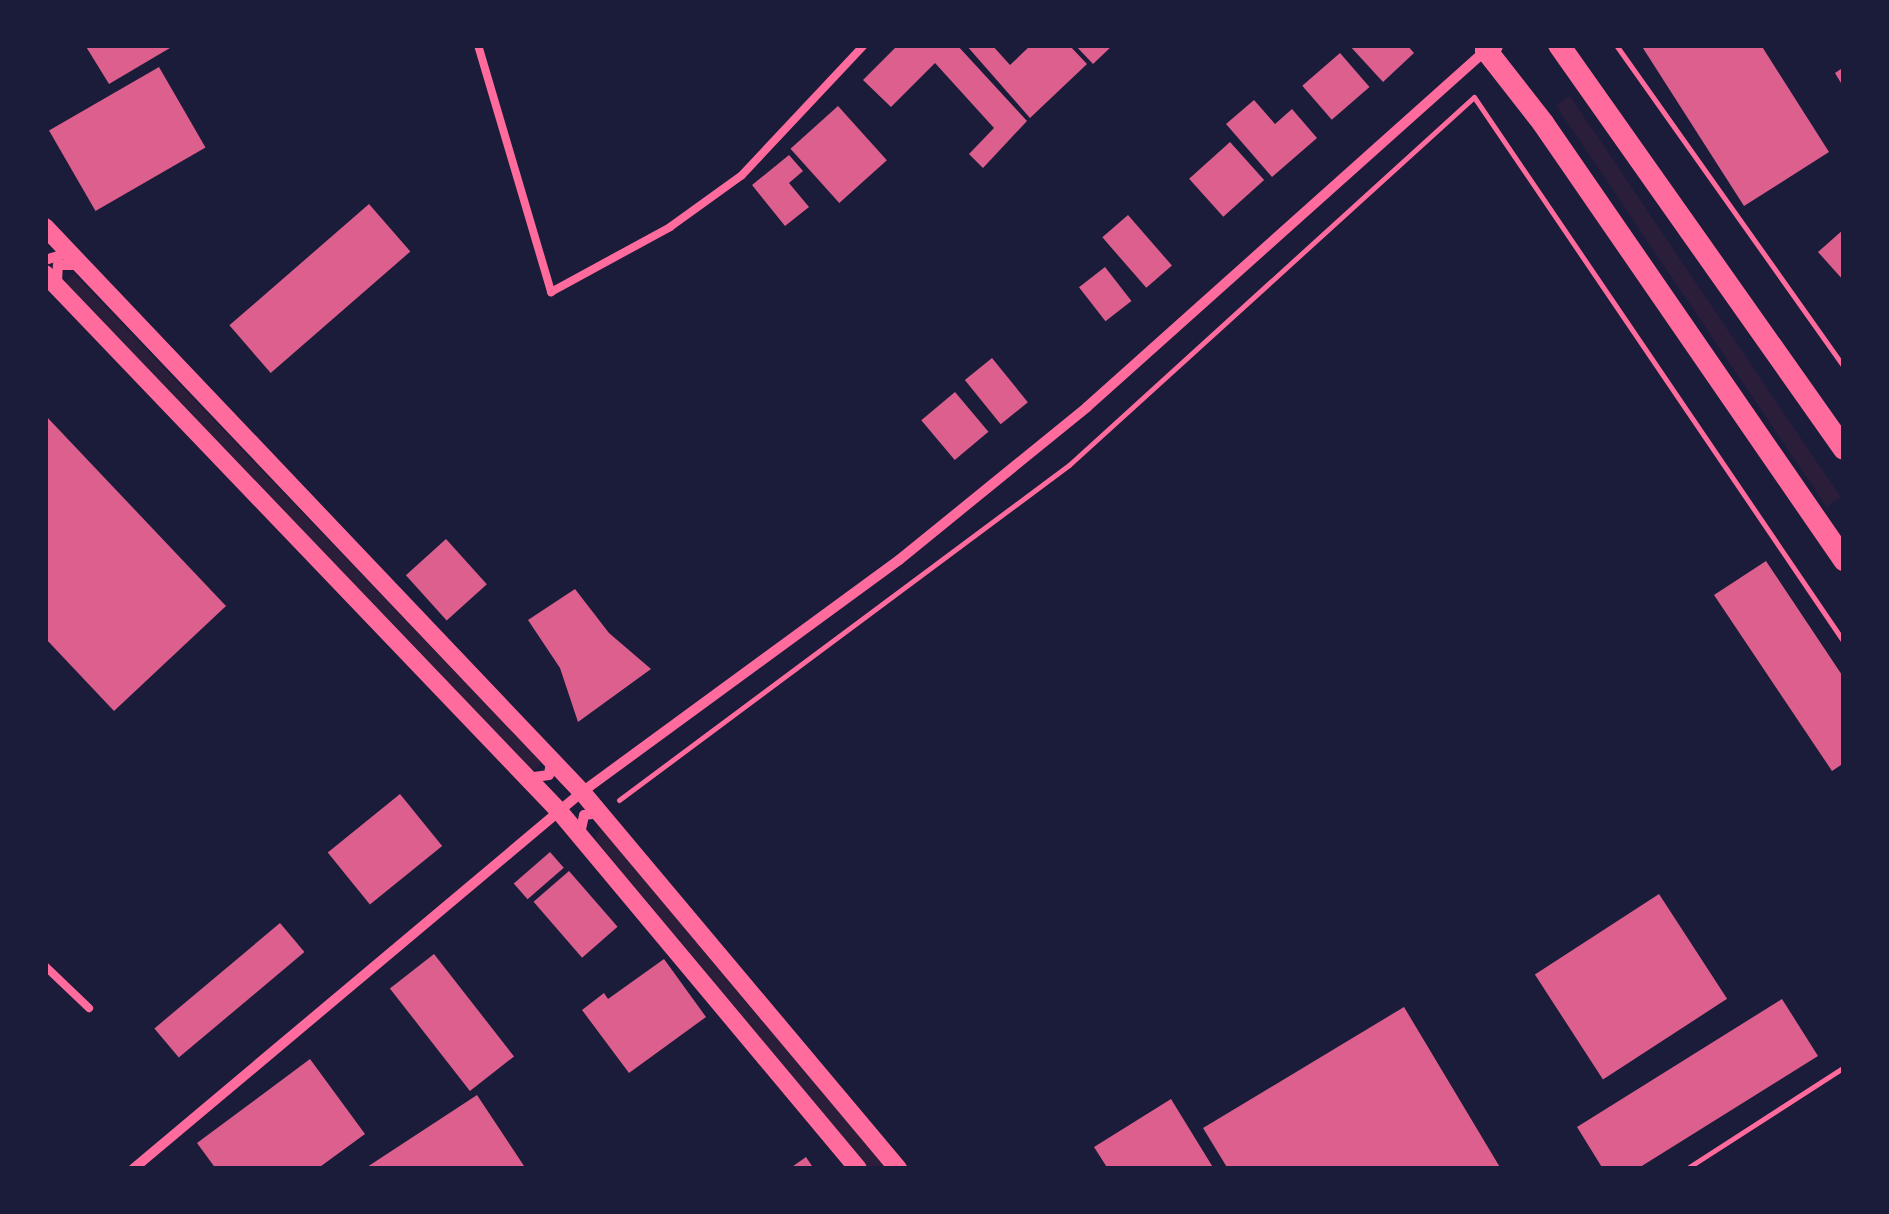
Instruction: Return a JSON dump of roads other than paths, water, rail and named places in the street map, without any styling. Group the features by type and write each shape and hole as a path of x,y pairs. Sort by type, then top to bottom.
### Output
{"highway":[{"path":"1559,45 1844,449"},
{"path":"1489,48 1844,560"}],"street":[{"path":"133,1169 582,792 899,560 1088,407 1489,48"},
{"path":"45,228 45,248"},
{"path":"45,228 582,792 898,1169"},
{"path":"45,260 69,252"},
{"path":"59,289 58,265 83,267"},
{"path":"45,274 559,811 858,1169"},
{"path":"526,778 549,775 550,757"},
{"path":"580,836 584,815 600,813"}],"lane":[{"path":"478,45 552,292 670,226 742,175 864,45"},
{"path":"45,966 88,1008"}]}
